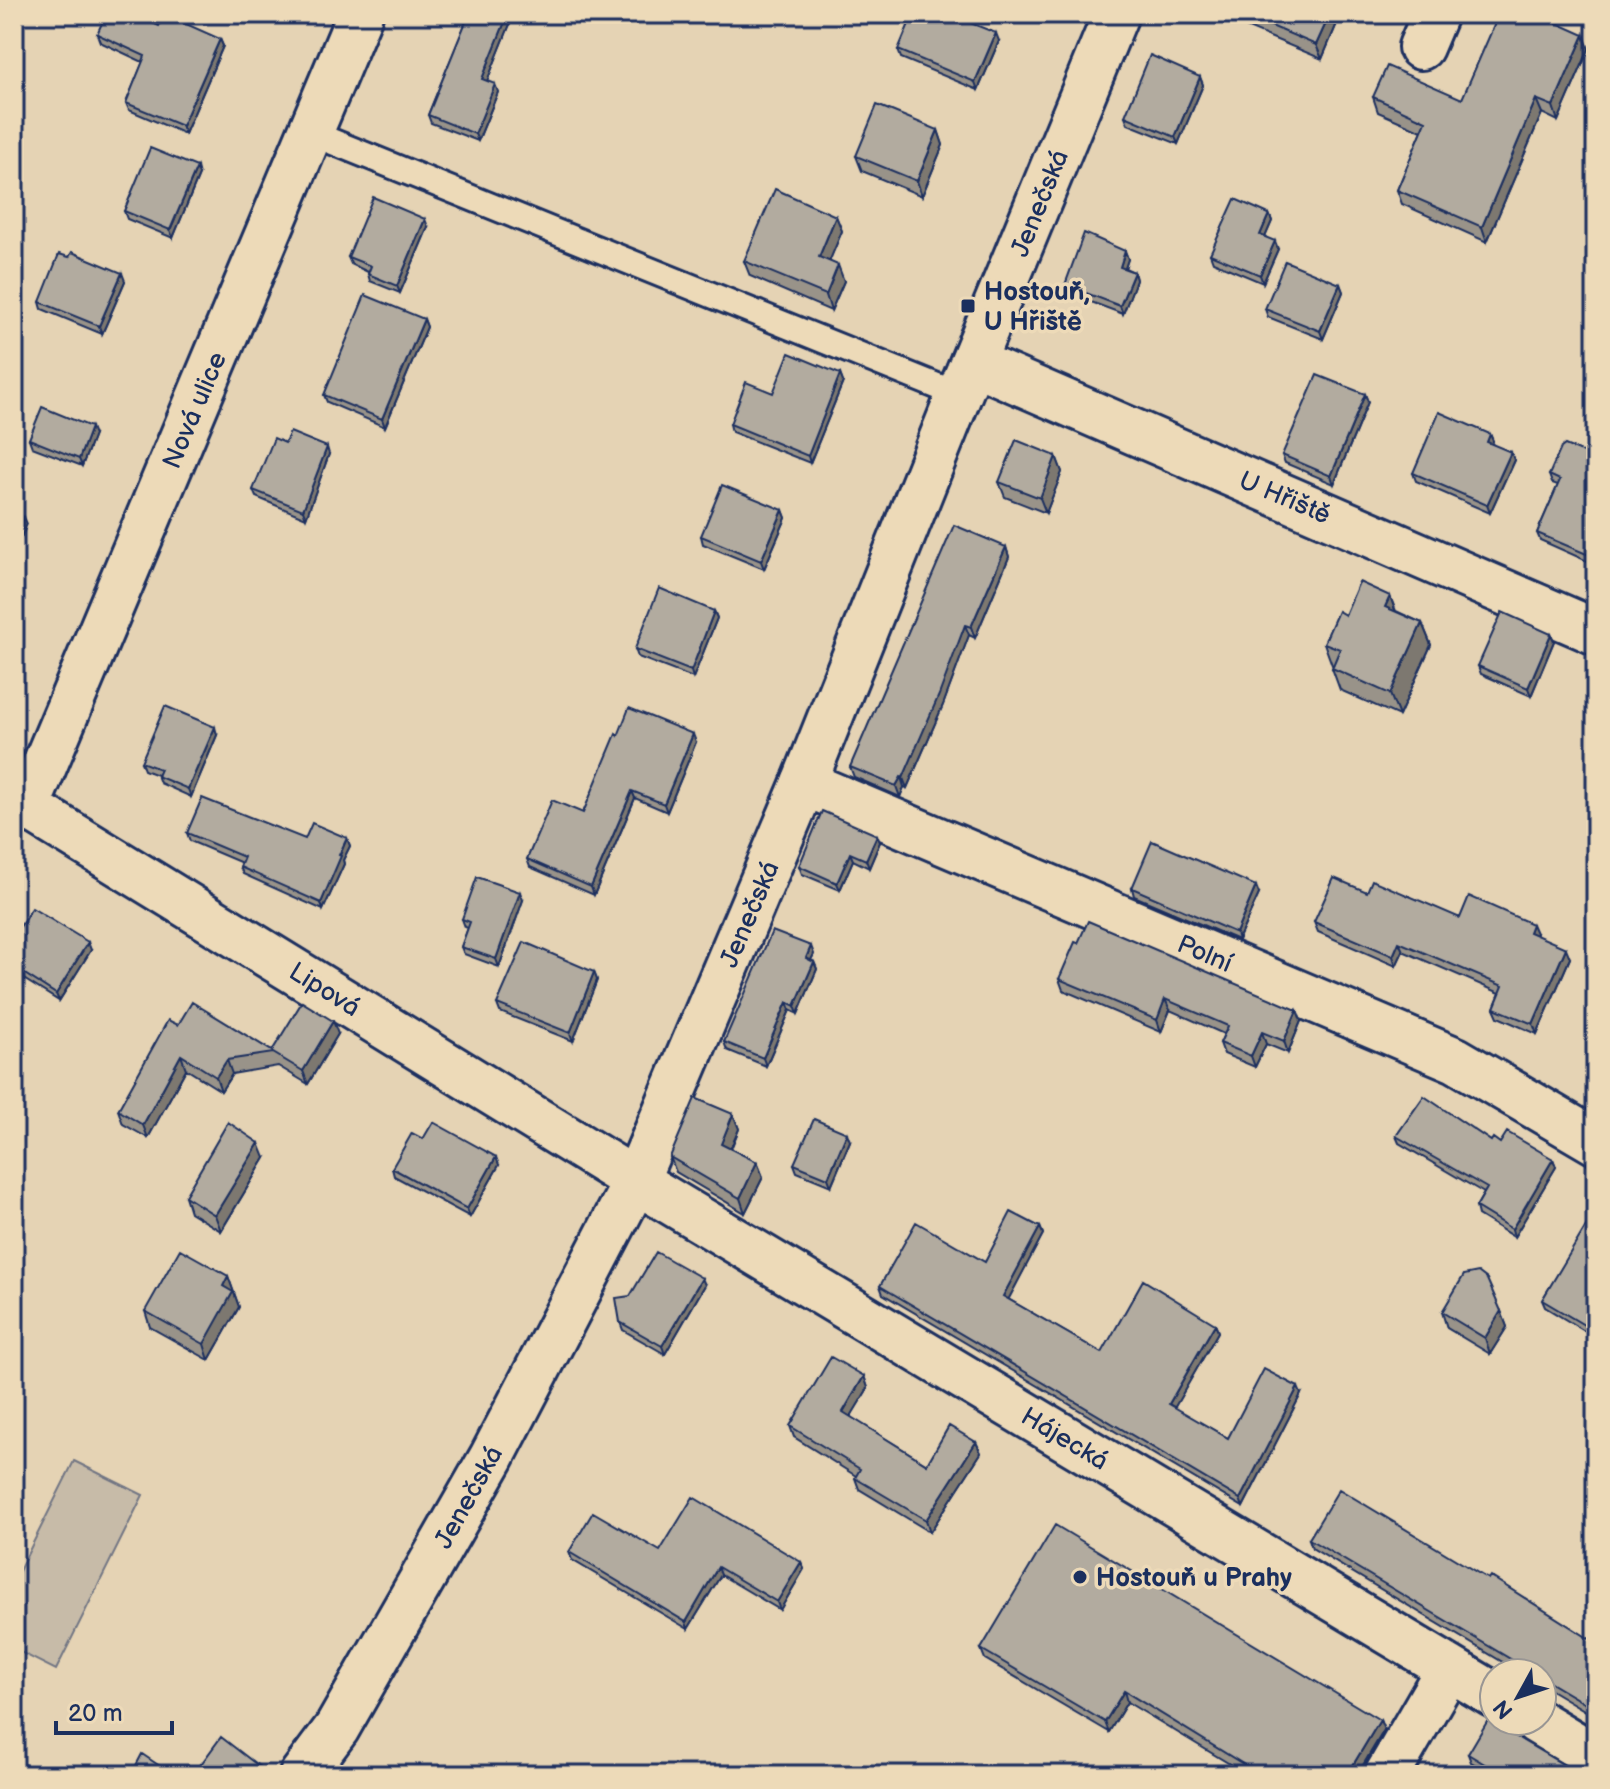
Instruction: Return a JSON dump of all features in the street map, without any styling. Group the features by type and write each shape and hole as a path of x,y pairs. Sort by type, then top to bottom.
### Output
{"street":[{"name":"Nová ulice","path":"21,803 360,14"},
{"name":"Jenečská","path":"302,1775 337,1728 484,1471 636,1181 804,783 1116,14"},
{"name":"U Hřiště","path":"966,378 1596,632"},
{"name":"Polní","path":"804,783 1456,1060 1596,1142"},
{"name":"Lipová","path":"21,803 636,1181"},
{"name":"Hájecká","path":"636,1181 1478,1685"},
{"path":"1387,1775 1449,1668"},
{"path":"1558,1734 1596,1757"}],"lane":[{"path":"311,133 966,378"}],"shaded area":[{"path":"74,1461 143,1495 56,1670 14,1649 14,1581"}],"building":[{"path":"106,14 132,14 159,26 164,14 220,39 182,126 126,103 145,56 97,34"},
{"path":"469,14 508,14 482,79 495,84 475,134 428,115"},
{"path":"913,14 948,14 996,33 975,82 898,50"},
{"path":"1243,14 1330,14 1316,45"},
{"path":"1499,14 1537,14 1584,35 1553,106 1536,99 1482,227 1397,190 1426,121 1373,97 1387,66 1462,99"},
{"path":"1150,55 1200,77 1175,137 1125,116"},
{"path":"877,105 938,130 917,181 856,156"},
{"path":"150,148 197,167 170,230 124,211"},
{"path":"775,189 836,216 819,257 838,265 826,295 744,261"},
{"path":"373,197 425,219 397,286 368,274 371,266 348,257"},
{"path":"1235,199 1269,214 1260,235 1275,241 1260,275 1210,254"},
{"path":"1084,233 1125,251 1120,267 1134,272 1120,306 1065,285"},
{"path":"72,252 122,273 99,326 40,302 59,254 69,257"},
{"path":"1285,261 1340,284 1320,331 1265,309"},
{"path":"365,295 424,319 382,419 324,395"},
{"path":"789,353 840,374 808,456 730,424 746,382 773,393"},
{"path":"1317,375 1365,394 1331,476 1282,455"},
{"path":"42,407 91,427 79,459 29,439"},
{"path":"1439,412 1490,434 1487,442 1511,452 1487,505 1413,473"},
{"path":"290,432 327,447 303,510 253,490 274,438 285,443"},
{"path":"1016,440 1056,456 1040,498 999,482"},
{"path":"1565,445 1596,458 1596,476 1589,495 1596,498 1596,558 1537,533 1560,480 1549,475"},
{"path":"722,485 783,510 761,561 701,536"},
{"path":"14,513 24,517 14,539"},
{"path":"954,525 1006,547 971,627 965,625 939,695 903,778 896,786 850,767"},
{"path":"1359,582 1390,596 1385,607 1422,623 1390,694 1332,668 1340,649 1324,643 1338,611 1345,615"},
{"path":"659,588 714,611 691,671 635,649"},
{"path":"1502,612 1551,634 1528,688 1478,666"},
{"path":"165,706 215,727 188,789 157,776 160,769 141,762"},
{"path":"629,708 693,734 664,804 632,791 591,887 527,859 552,800 583,813"},
{"path":"202,798 305,839 312,823 347,838 321,903 240,867 244,857 187,833"},
{"path":"822,811 877,835 866,860 850,853 837,883 799,866"},
{"path":"1152,841 1256,886 1236,933 1132,888"},
{"path":"477,877 520,892 496,959 461,947 470,922 462,919"},
{"path":"1334,878 1367,892 1372,880 1460,918 1469,896 1532,924 1529,932 1566,948 1533,1024 1494,1008 1503,986 1399,942 1393,956 1314,922"},
{"path":"32,908 88,942 56,994 14,967 14,936"},
{"path":"1088,921 1297,1010 1284,1041 1262,1032 1251,1056 1220,1043 1228,1026 1165,999 1157,1020 1059,979"},
{"path":"772,931 811,946 806,958 814,962 795,1006 787,1002 763,1058 724,1042"},
{"path":"524,942 594,972 570,1033 497,1004"},
{"path":"192,1002 272,1051 302,1002 333,1021 303,1071 273,1053 227,1060 216,1077 181,1055 143,1125 118,1110 168,1020 178,1025"},
{"path":"1424,1096 1491,1141 1493,1138 1500,1143 1507,1132 1553,1159 1512,1229 1476,1207 1487,1188 1396,1136"},
{"path":"695,1098 733,1114 721,1144 757,1162 740,1198 670,1157"},
{"path":"814,1119 847,1133 828,1178 794,1164"},
{"path":"228,1122 259,1143 215,1215 185,1196"},
{"path":"433,1122 496,1157 467,1209 392,1168 412,1133 423,1139"},
{"path":"1011,1212 1040,1227 1003,1296 1102,1353 1143,1280 1215,1324 1169,1404 1228,1438 1264,1369 1298,1387 1240,1499 880,1286 916,1222 985,1262"},
{"path":"1596,1212 1596,1332 1542,1300"},
{"path":"180,1249 228,1276 223,1286 233,1292 204,1344 145,1311"},
{"path":"656,1252 702,1278 662,1346 620,1322 616,1298 630,1296"},
{"path":"1478,1272 1487,1279 1501,1311 1485,1338 1442,1312 1464,1275"},
{"path":"831,1357 864,1376 843,1412 927,1464 949,1426 976,1442 926,1520 855,1478 860,1469 790,1426"},
{"path":"1339,1489 1488,1579 1490,1576 1596,1643 1596,1710 1558,1687 1558,1657 1507,1657 1309,1539"},
{"path":"693,1497 801,1562 777,1602 718,1567 686,1622 569,1552 593,1512 660,1551"},
{"path":"1055,1525 1380,1720 1347,1775 1261,1775 1124,1691 1105,1722 981,1649"},
{"path":"221,1737 265,1771 262,1775 193,1775"},
{"path":"1478,1737 1517,1737 1581,1775 1503,1775 1468,1754"},
{"path":"142,1754 173,1775 131,1775"}],"place":[{"name":"Hostouň, U Hřiště","path":"968,306"},
{"name":"Hostouň u Prahy","path":"1080,1577"}]}
